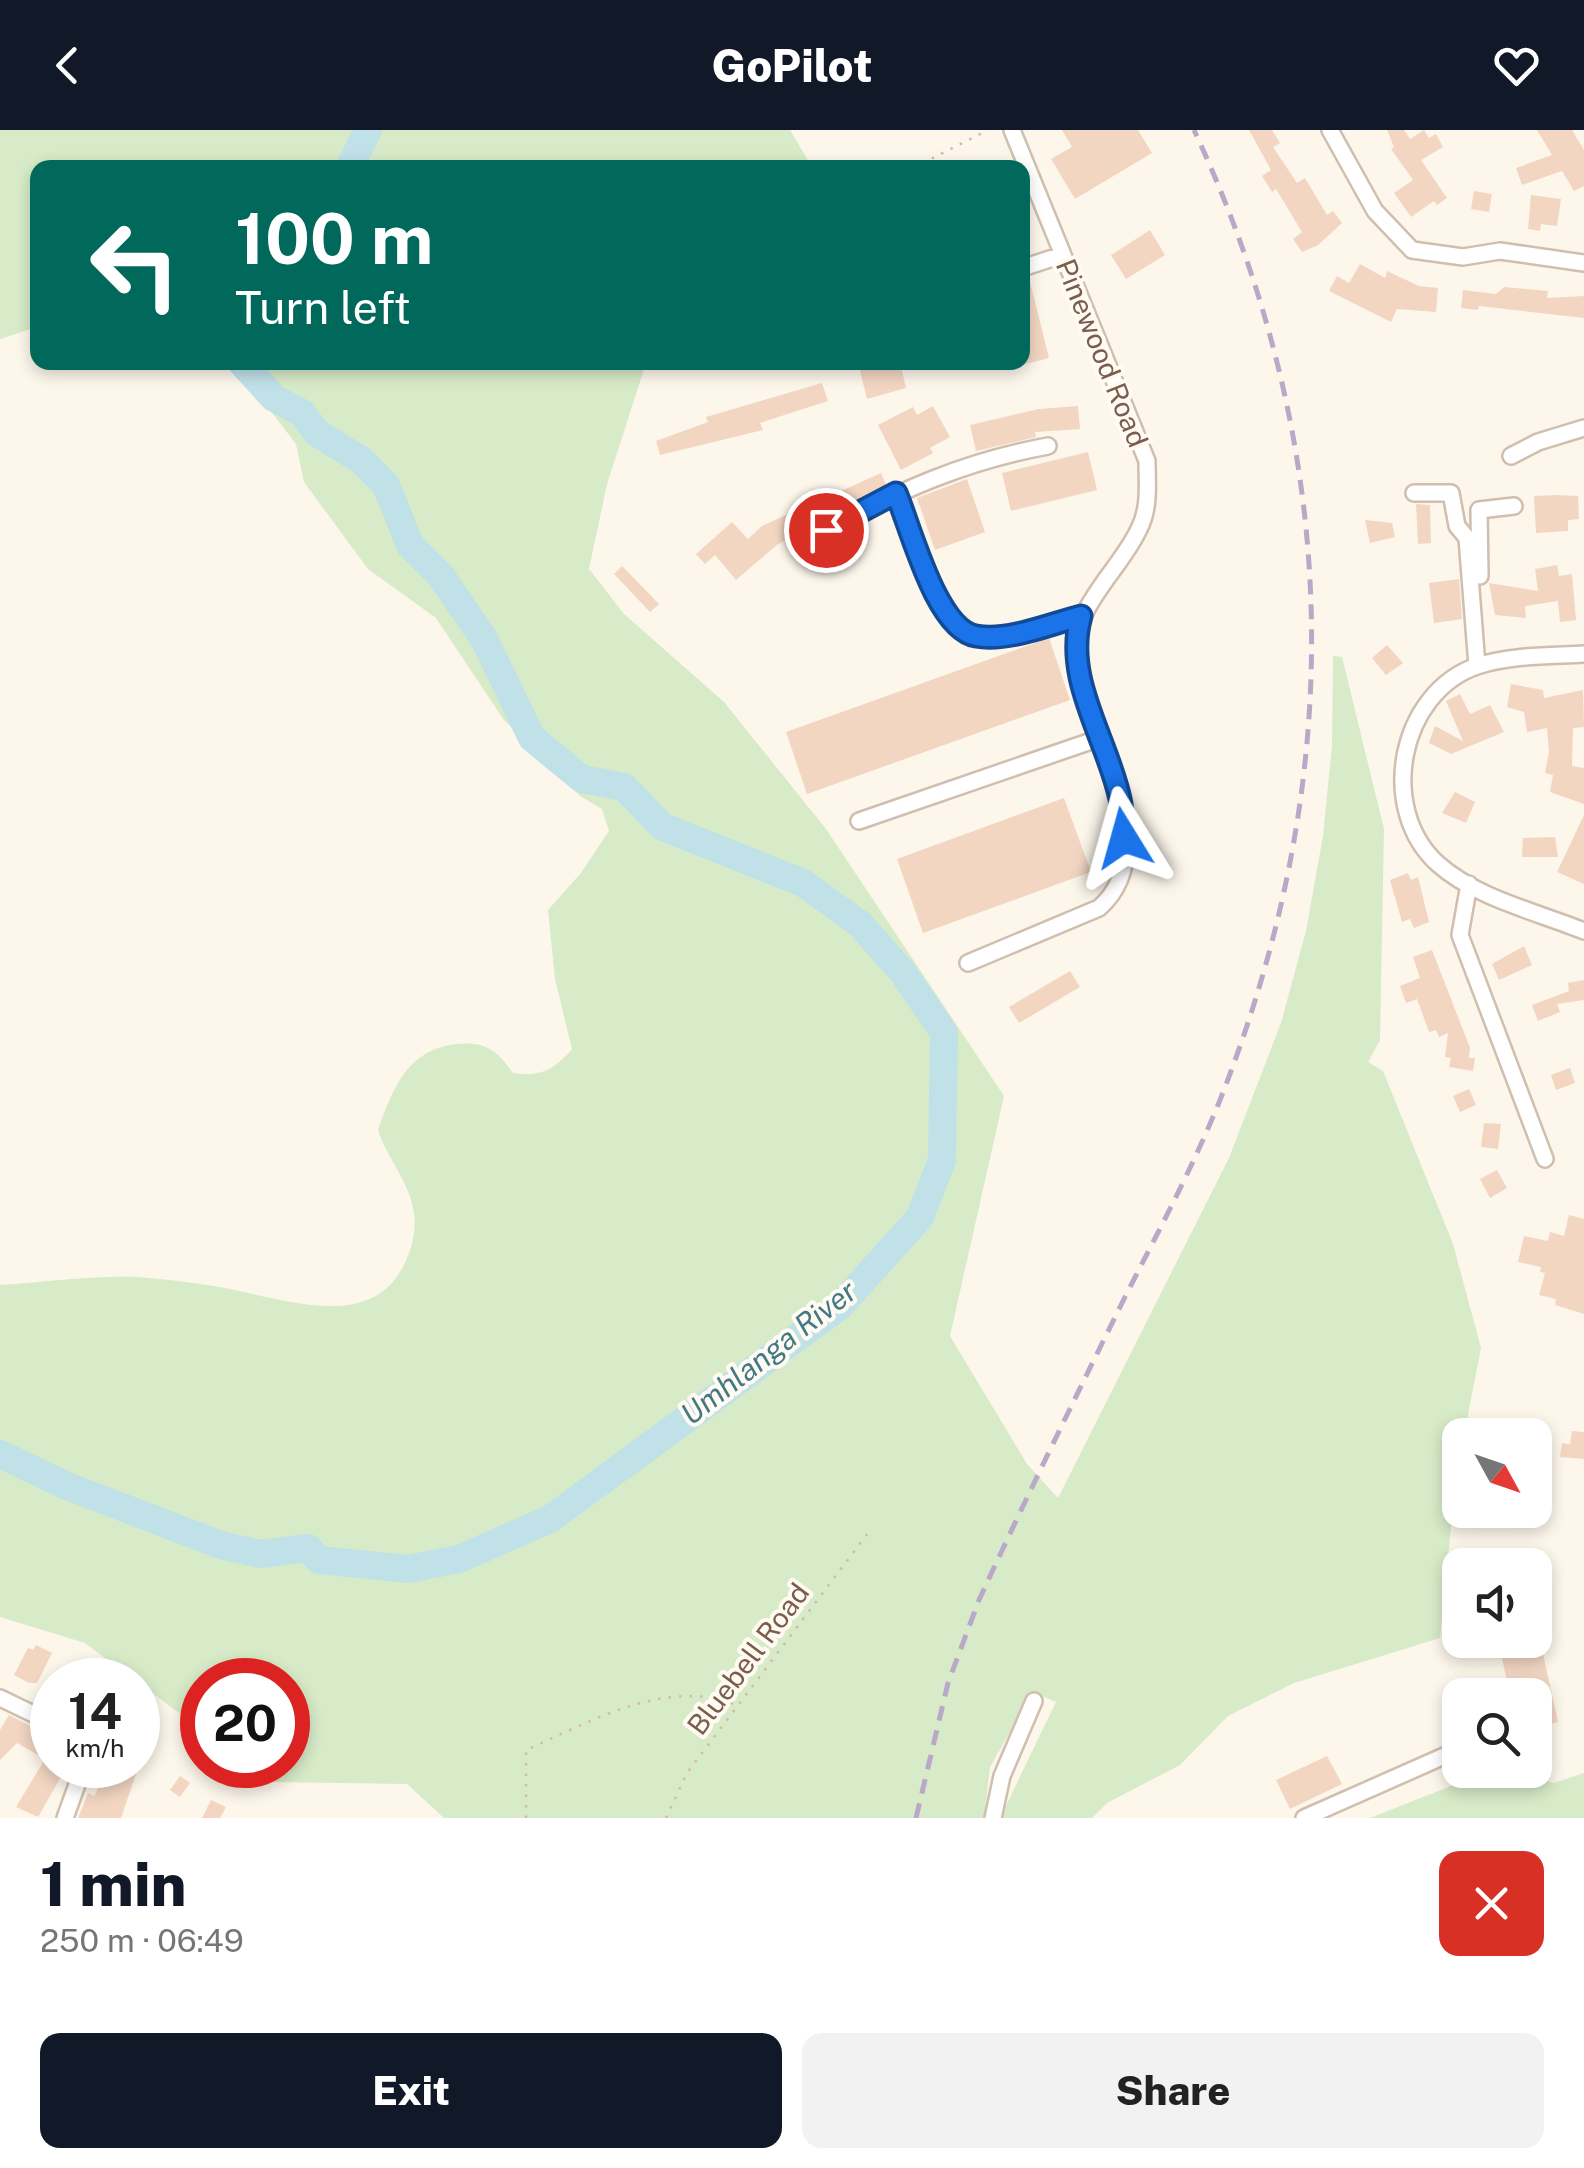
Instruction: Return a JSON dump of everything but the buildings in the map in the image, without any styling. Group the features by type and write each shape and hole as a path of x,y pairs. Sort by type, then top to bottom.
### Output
{"street":[{"name":"Pinewood Road","path":"1012,130 1024,160"},
{"path":"1330,130 1375,211 1412,250 1464,257 1500,252 1584,263"},
{"name":"Pinewood Road","path":"968,963 1099,908 1114,895 1126,865 1120,799 1076,666 1075,639 1081,616 1140,528 1148,502 1147,461 1030,175"},
{"path":"1030,265 1062,255"},
{"path":"1511,456 1538,442 1584,428"},
{"path":"826,530 896,493 982,458 1048,446"},
{"path":"896,493 942,610 954,627 974,636 996,636 1081,616"},
{"path":"1414,494 1450,493 1457,526 1467,538 1480,666"},
{"path":"1480,666 1478,513 1482,507 1514,506"},
{"path":"1584,654 1480,666 1449,682 1427,706 1406,746 1400,784 1416,836 1437,863 1469,884 1584,931"},
{"path":"859,821 1100,738"},
{"path":"1469,884 1460,935 1545,1158"},
{"path":"0,1698 30,1712"},
{"path":"993,1818 1002,1776 1034,1701"},
{"path":"1304,1818 1442,1757"},
{"path":"65,1818 76,1788"}],"path":[{"path":"929,160 988,130"},
{"name":"Bluebell Road","path":"666,1818 686,1773 871,1529"},
{"path":"526,1818 526,1750 636,1702 713,1696 738,1706"}],"green space":[{"path":"0,130 790,130 808,160 30,160 30,329 0,339"},
{"path":"239,370 644,370 607,484 589,569 624,614 724,702 826,829 1004,1096 950,1336 1027,1464 1058,1498 1229,1158 1281,1023 1306,931 1323,836 1332,746 1333,656 1342,657 1384,829 1380,1040 1368,1062 1383,1071 1453,1244 1481,1348 1467,1418 1442,1418 1442,1528 1451,1528 1449,1548 1442,1548 1440,1638 1294,1683 1228,1716 1180,1765 1107,1803 1092,1818 1000,1818 1056,1702 1033,1692 990,1767 984,1818 444,1818 407,1784 310,1783 310,1658 180,1658 180,1714 160,1699 160,1658 105,1658 85,1643 0,1617 0,1285 138,1277 214,1286 314,1305 339,1306 363,1301 384,1291 400,1272 414,1236 412,1203 378,1130 404,1074 425,1054 456,1044 489,1049 513,1073 523,1074 546,1070 572,1049 555,979 548,910 581,873 609,831 602,809 580,796 504,720 436,618 368,569 304,482 296,444"},
{"path":"1584,1773 1584,1818 1370,1818 1446,1788 1552,1788 1552,1782"}],"waterway":[{"name":"Umhlanga River","path":"353,160 368,130"},
{"name":"Umhlanga River","path":"0,1454 67,1486 221,1545 260,1554 308,1548 319,1560 408,1569 459,1559 550,1519 840,1306 920,1217 942,1160 944,1033 904,974 860,924 803,883 663,827 624,787 582,779 532,738 484,639 441,576 410,545 386,485 361,460 317,433 302,413 274,398 248,370"}],"railway":[{"path":"916,1818 948,1683 979,1600 1220,1100 1262,978 1291,855 1308,734 1311,612 1302,491 1279,371 1243,250 1194,130"}],"route":[{"path":"826,530 896,493 942,610 954,627 974,636 996,636 1081,616 1075,639 1076,666 1120,799 1124,838"}]}
